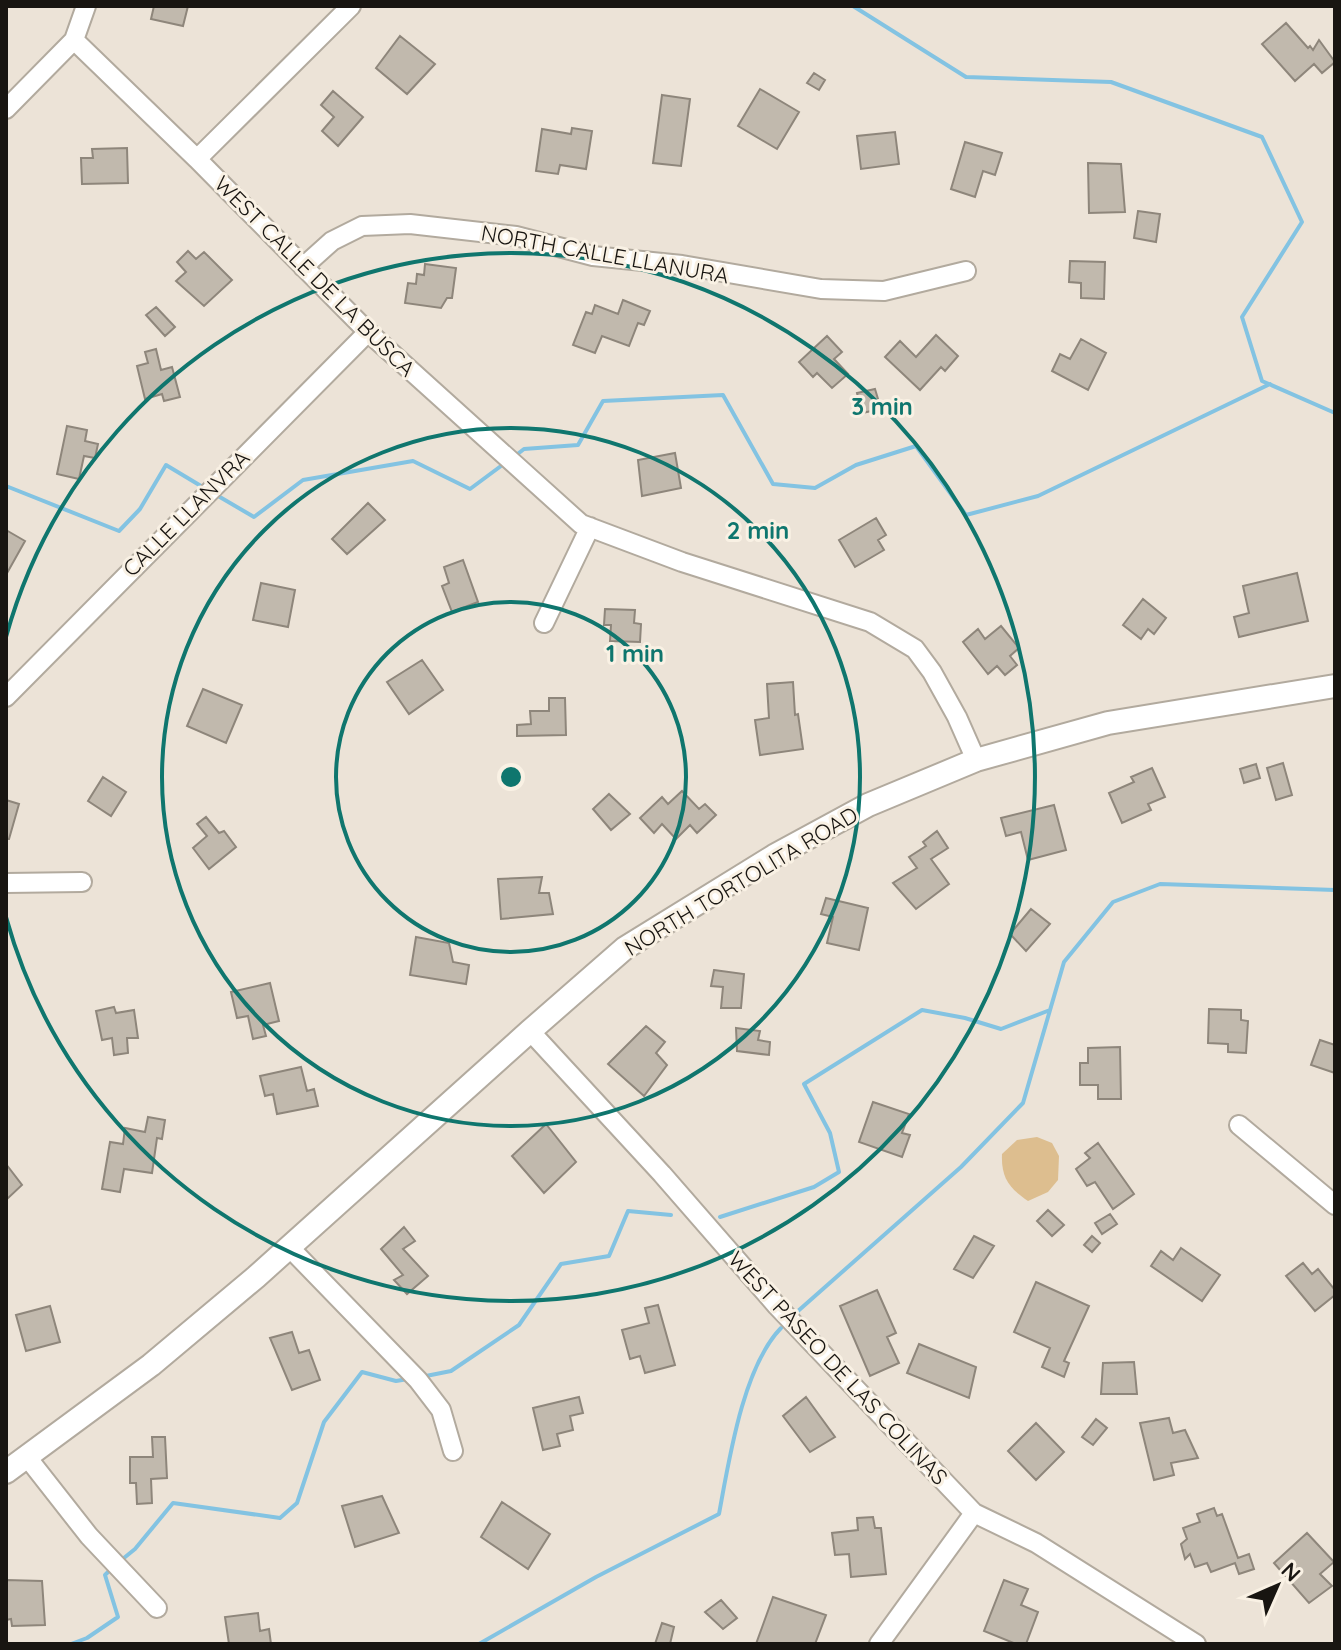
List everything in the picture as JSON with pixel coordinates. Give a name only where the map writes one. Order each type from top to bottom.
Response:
[{"type":"street","points":[[6,109],[74,40],[86,6]]},
{"type":"street","points":[[197,159],[351,6]]},
{"type":"street","name":"WEST CALLE DE LA BUSCA","points":[[74,40],[368,332],[581,524],[682,562],[844,612],[879,627],[915,649],[932,672],[976,760]]},
{"type":"street","name":"NORTH CALLE LLANURA","points":[[303,267],[332,241],[362,226],[410,224],[516,236],[593,256],[682,265],[821,289],[884,291],[966,271]]},
{"type":"street","name":"CALLE LLANVRA","points":[[6,697],[368,332]]},
{"type":"street","points":[[544,623],[590,527]]},
{"type":"street","name":"NORTH TORTOLITA ROAD","points":[[6,1472],[151,1365],[290,1248],[625,948],[774,856],[868,805],[976,760],[1108,723],[1335,686]]},
{"type":"street","points":[[6,883],[82,882]]},
{"type":"street","name":"WEST PASEO DE LAS COLINAS","points":[[530,1031],[662,1174],[777,1306],[974,1513],[1036,1543],[1196,1644]]},
{"type":"street","points":[[1239,1125],[1335,1205]]},
{"type":"street","points":[[290,1248],[418,1380],[441,1410],[453,1451]]},
{"type":"street","points":[[27,1457],[89,1536],[157,1608]]},
{"type":"street","points":[[879,1644],[974,1513]]},
{"type":"shaded area","points":[[1037,1137],[1052,1143],[1059,1156],[1058,1180],[1048,1192],[1028,1201],[1008,1182],[1002,1154],[1017,1140]]},
{"type":"building","points":[[154,6],[188,6],[183,26],[151,19]]},
{"type":"building","points":[[1286,23],[1308,48],[1310,46],[1313,50],[1319,40],[1335,62],[1322,73],[1314,64],[1295,81],[1262,44]]},
{"type":"building","points":[[400,36],[435,64],[407,94],[376,68]]},
{"type":"building","points":[[814,73],[825,80],[819,90],[807,83]]},
{"type":"building","points":[[760,89],[799,112],[777,149],[738,126]]},
{"type":"building","points":[[333,91],[363,117],[338,146],[322,131],[334,117],[321,105]]},
{"type":"building","points":[[662,95],[690,99],[681,166],[653,163]]},
{"type":"building","points":[[572,128],[592,131],[586,169],[560,165],[558,174],[536,171],[542,129],[571,134]]},
{"type":"building","points":[[895,132],[899,164],[861,169],[857,136]]},
{"type":"building","points":[[965,142],[1002,153],[995,175],[983,171],[975,197],[951,189]]},
{"type":"building","points":[[127,148],[128,183],[82,184],[81,158],[93,158],[92,149]]},
{"type":"building","points":[[1088,163],[1121,164],[1125,212],[1089,213]]},
{"type":"building","points":[[1138,211],[1160,214],[1156,242],[1134,238]]},
{"type":"building","points":[[188,251],[196,259],[204,252],[232,280],[204,306],[176,281],[186,272],[177,262]]},
{"type":"building","points":[[1070,261],[1105,262],[1104,299],[1081,298],[1081,283],[1069,282]]},
{"type":"building","points":[[425,264],[456,268],[452,298],[447,298],[441,308],[405,303],[408,283],[416,284],[417,274],[424,275]]},
{"type":"building","points":[[623,300],[650,311],[644,325],[638,323],[629,346],[602,336],[595,353],[573,345],[586,312],[592,314],[595,305],[618,314]]},
{"type":"building","points":[[156,307],[175,327],[165,336],[146,315]]},
{"type":"building","points":[[936,335],[958,356],[945,371],[941,367],[920,390],[885,357],[900,341],[916,357]]},
{"type":"building","points":[[827,336],[842,352],[834,359],[848,374],[832,388],[817,373],[813,377],[799,362]]},
{"type":"building","points":[[1081,339],[1106,353],[1088,390],[1052,371],[1060,354],[1070,359]]},
{"type":"building","points":[[156,349],[161,370],[172,367],[180,397],[164,401],[162,394],[145,399],[137,366],[148,363],[145,352]]},
{"type":"building","points":[[875,389],[881,409],[862,413],[857,393]]},
{"type":"building","points":[[67,426],[87,430],[85,441],[98,444],[95,458],[84,456],[79,479],[57,474]]},
{"type":"building","points":[[675,453],[681,488],[642,496],[638,460]]},
{"type":"building","points":[[368,503],[385,520],[347,554],[332,539]]},
{"type":"building","points":[[876,518],[886,535],[878,540],[884,550],[855,567],[839,540]]},
{"type":"building","points":[[6,530],[25,541],[6,575]]},
{"type":"building","points":[[463,560],[478,602],[452,612],[442,586],[449,583],[444,567]]},
{"type":"building","points":[[1297,573],[1308,621],[1239,637],[1234,617],[1249,613],[1243,586]]},
{"type":"building","points":[[261,583],[295,590],[288,627],[253,620]]},
{"type":"building","points":[[1143,599],[1166,618],[1154,634],[1148,629],[1141,639],[1123,625]]},
{"type":"building","points":[[605,609],[635,610],[634,623],[641,624],[640,642],[610,641],[611,625],[604,625]]},
{"type":"building","points":[[1001,626],[1019,648],[1010,656],[1017,665],[1005,675],[997,666],[988,674],[963,642],[978,629],[985,639]]},
{"type":"building","points":[[422,660],[443,690],[409,714],[387,682]]},
{"type":"building","points":[[793,682],[795,715],[798,714],[803,749],[760,755],[755,720],[769,718],[767,684]]},
{"type":"building","points":[[203,689],[242,705],[226,743],[187,726]]},
{"type":"building","points":[[549,698],[565,698],[566,735],[517,736],[517,725],[531,724],[530,711],[549,711]]},
{"type":"building","points":[[1283,763],[1292,795],[1276,800],[1267,768]]},
{"type":"building","points":[[1256,764],[1260,778],[1244,783],[1240,769]]},
{"type":"building","points":[[1152,768],[1165,797],[1148,804],[1151,810],[1122,823],[1109,793],[1134,782],[1131,777]]},
{"type":"building","points":[[103,777],[126,792],[111,816],[88,801]]},
{"type":"building","points":[[682,791],[699,809],[705,804],[716,815],[697,833],[690,825],[676,839],[662,824],[654,833],[640,818],[662,797],[668,804]]},
{"type":"building","points":[[609,794],[630,814],[611,830],[593,809]]},
{"type":"building","points":[[6,800],[19,804],[9,839],[6,839]]},
{"type":"building","points":[[1054,805],[1066,850],[1028,860],[1021,832],[1006,836],[1001,818]]},
{"type":"building","points":[[206,817],[219,833],[224,831],[236,847],[209,869],[193,848],[207,836],[197,824]]},
{"type":"building","points":[[937,831],[948,848],[931,859],[949,884],[916,909],[893,883],[917,868],[909,857],[926,846],[923,842]]},
{"type":"building","points":[[542,877],[539,893],[549,893],[553,914],[501,919],[498,879]]},
{"type":"building","points":[[826,898],[868,908],[859,950],[827,943],[833,917],[821,914]]},
{"type":"building","points":[[1031,909],[1050,924],[1026,951],[1010,934]]},
{"type":"building","points":[[416,937],[449,943],[453,962],[469,965],[466,984],[410,975]]},
{"type":"building","points":[[714,970],[744,974],[741,1008],[721,1008],[723,987],[711,986]]},
{"type":"building","points":[[270,983],[279,1021],[263,1025],[266,1036],[253,1039],[248,1016],[237,1018],[231,992]]},
{"type":"building","points":[[114,1007],[116,1013],[134,1010],[138,1038],[127,1038],[128,1053],[114,1055],[112,1038],[102,1040],[96,1011]]},
{"type":"building","points":[[1209,1009],[1241,1010],[1241,1020],[1248,1021],[1246,1053],[1228,1052],[1228,1044],[1208,1043]]},
{"type":"building","points":[[646,1026],[665,1042],[656,1053],[667,1065],[644,1096],[608,1064]]},
{"type":"building","points":[[736,1028],[760,1031],[758,1040],[770,1042],[769,1055],[737,1051]]},
{"type":"building","points":[[1320,1040],[1335,1045],[1335,1073],[1311,1065]]},
{"type":"building","points":[[1120,1047],[1121,1099],[1098,1099],[1098,1085],[1080,1085],[1080,1063],[1088,1063],[1088,1048]]},
{"type":"building","points":[[301,1067],[307,1091],[314,1089],[318,1106],[277,1114],[273,1094],[265,1096],[260,1076]]},
{"type":"building","points":[[873,1102],[909,1114],[902,1133],[910,1135],[902,1157],[859,1142]]},
{"type":"building","points":[[148,1117],[165,1120],[162,1139],[157,1138],[152,1173],[124,1169],[120,1192],[102,1189],[110,1142],[123,1144],[125,1128],[145,1132]]},
{"type":"building","points":[[546,1124],[576,1162],[544,1193],[512,1156]]},
{"type":"building","points":[[1098,1143],[1134,1194],[1113,1209],[1095,1182],[1087,1186],[1076,1169],[1090,1158],[1085,1153]]},
{"type":"building","points":[[6,1164],[22,1185],[6,1200]]},
{"type":"building","points":[[1048,1210],[1064,1225],[1052,1236],[1037,1221]]},
{"type":"building","points":[[1110,1214],[1117,1224],[1102,1234],[1095,1223]]},
{"type":"building","points":[[404,1227],[415,1241],[403,1249],[428,1276],[407,1294],[394,1280],[403,1275],[381,1249]]},
{"type":"building","points":[[974,1236],[994,1246],[973,1278],[954,1269]]},
{"type":"building","points":[[1092,1236],[1100,1243],[1092,1252],[1084,1245]]},
{"type":"building","points":[[1181,1248],[1220,1275],[1202,1301],[1151,1266],[1161,1251],[1173,1260]]},
{"type":"building","points":[[1303,1263],[1312,1274],[1318,1269],[1335,1290],[1335,1295],[1315,1311],[1286,1276]]},
{"type":"building","points":[[1036,1282],[1089,1306],[1064,1361],[1069,1363],[1064,1377],[1042,1367],[1050,1348],[1014,1332]]},
{"type":"building","points":[[877,1290],[896,1333],[887,1337],[899,1363],[870,1376],[840,1306]]},
{"type":"building","points":[[658,1305],[675,1365],[645,1373],[640,1356],[630,1359],[622,1330],[649,1323],[645,1308]]},
{"type":"building","points":[[50,1306],[60,1342],[26,1351],[16,1315]]},
{"type":"building","points":[[292,1332],[299,1353],[309,1350],[320,1380],[292,1390],[270,1338]]},
{"type":"building","points":[[919,1344],[976,1367],[969,1398],[907,1373]]},
{"type":"building","points":[[1134,1362],[1137,1394],[1101,1394],[1103,1363]]},
{"type":"building","points":[[579,1397],[583,1413],[570,1416],[573,1430],[557,1434],[560,1446],[543,1450],[533,1408]]},
{"type":"building","points":[[806,1397],[835,1437],[810,1452],[783,1416]]},
{"type":"building","points":[[1169,1418],[1173,1433],[1185,1430],[1198,1458],[1171,1463],[1174,1475],[1154,1480],[1140,1423]]},
{"type":"building","points":[[1096,1419],[1107,1428],[1093,1445],[1082,1437]]},
{"type":"building","points":[[1036,1423],[1064,1452],[1036,1480],[1008,1451]]},
{"type":"building","points":[[152,1437],[165,1437],[167,1478],[151,1479],[152,1503],[137,1504],[136,1483],[130,1483],[130,1457],[153,1457]]},
{"type":"building","points":[[382,1496],[399,1533],[355,1547],[342,1506]]},
{"type":"building","points":[[502,1502],[550,1534],[528,1569],[481,1537]]},
{"type":"building","points":[[1214,1508],[1217,1516],[1222,1514],[1238,1558],[1249,1554],[1254,1569],[1239,1574],[1235,1563],[1211,1572],[1207,1563],[1195,1567],[1190,1554],[1185,1559],[1181,1544],[1187,1539],[1183,1528],[1200,1522],[1197,1514]]},
{"type":"building","points":[[873,1517],[875,1528],[881,1528],[886,1574],[851,1577],[849,1554],[835,1555],[832,1533],[858,1530],[857,1518]]},
{"type":"building","points":[[1307,1533],[1334,1562],[1320,1574],[1332,1586],[1309,1603],[1274,1563]]},
{"type":"building","points":[[6,1580],[42,1581],[45,1625],[12,1626],[11,1619],[6,1620]]},
{"type":"building","points":[[1004,1580],[1028,1589],[1021,1605],[1038,1612],[1026,1644],[1016,1644],[984,1631]]},
{"type":"building","points":[[773,1597],[826,1615],[815,1644],[756,1644]]},
{"type":"building","points":[[721,1600],[737,1618],[723,1629],[705,1612]]},
{"type":"building","points":[[258,1613],[260,1631],[269,1629],[271,1644],[229,1644],[225,1617]]},
{"type":"building","points":[[662,1623],[674,1627],[670,1644],[655,1644]]},
{"type":"waterway","points":[[853,6],[966,77],[1111,82],[1262,137],[1302,222],[1242,317],[1262,381],[1335,413]]},
{"type":"waterway","points":[[515,456],[524,449],[578,445],[603,401],[723,395],[773,484],[815,488],[856,465],[916,446],[966,515],[1038,496],[1270,384]]},
{"type":"waterway","points":[[213,493],[254,517],[303,480],[413,461],[470,489],[505,463]]},
{"type":"waterway","points":[[6,486],[119,531],[140,509],[166,465],[206,489]]},
{"type":"waterway","points":[[798,1311],[961,1167],[1023,1103],[1064,962],[1113,902],[1160,884],[1335,890]]},
{"type":"waterway","points":[[720,1217],[814,1187],[839,1172],[830,1133],[804,1084],[922,1010],[1001,1029],[1050,1010]]},
{"type":"waterway","points":[[421,1377],[451,1371],[519,1325],[561,1264],[609,1256],[628,1211],[671,1215]]},
{"type":"waterway","points":[[479,1644],[596,1577],[719,1514],[747,1390],[768,1345],[781,1328]]},
{"type":"waterway","points":[[119,1562],[135,1549],[173,1503],[280,1518],[297,1503],[324,1422],[362,1372],[396,1381],[408,1379]]},
{"type":"waterway","points":[[71,1644],[87,1638],[118,1617],[105,1575],[112,1568]]}]
